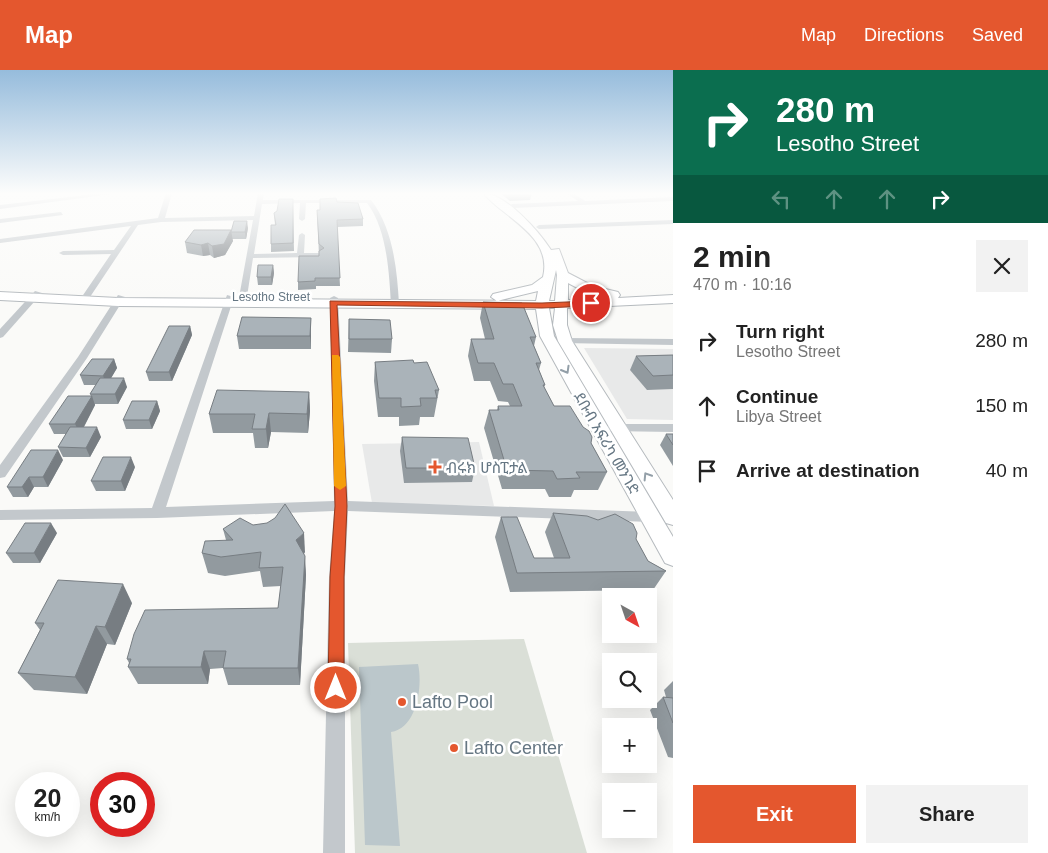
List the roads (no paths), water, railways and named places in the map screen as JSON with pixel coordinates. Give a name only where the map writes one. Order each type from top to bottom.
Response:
[{"type":"main road","points":[[532,230],[539,238],[548,256],[550,269],[543,301]]},
{"type":"main road","points":[[540,230],[558,256],[563,275],[565,327]]},
{"type":"main road","points":[[563,275],[613,299]]},
{"type":"main road","points":[[494,297],[536,288],[547,280]]},
{"type":"main road","name":"Lesotho Street","points":[[0,290],[35,296]]},
{"type":"main road","points":[[481,304],[565,327],[613,299],[673,292]]},
{"type":"main road","name":"Lesotho Street","points":[[0,296],[120,300],[333,300],[481,304],[543,301]]},
{"type":"main road","name":"Lesotho Street","points":[[395,301],[494,297],[543,301]]},
{"type":"main road","points":[[543,301],[564,299],[673,299]]},
{"type":"main road","points":[[543,301],[565,327]]},
{"type":"main road","name":"ደቡብ አፍሪካ መንገድ","points":[[673,517],[617,428],[565,327],[547,336],[673,557]]},
{"type":"street","points":[[0,241],[87,230]]},
{"type":"street","points":[[85,299],[132,230]]},
{"type":"street","points":[[157,513],[236,300],[251,256],[254,230]]},
{"type":"street","points":[[383,230],[395,301]]},
{"type":"street","points":[[300,255],[302,235]]},
{"type":"street","points":[[63,253],[117,252]]},
{"type":"street","points":[[251,256],[318,255]]},
{"type":"street","points":[[0,335],[35,296]]},
{"type":"street","points":[[0,474],[82,358],[120,300]]},
{"type":"street","points":[[333,300],[341,506],[337,577],[334,853]]},
{"type":"street","points":[[565,327],[673,342]]},
{"type":"street","points":[[599,427],[673,428]]},
{"type":"street","points":[[0,515],[157,513],[341,506],[650,517]]},
{"type":"place","name":"ብሩክ ሆስፒታል","points":[[435,467]]},
{"type":"place","name":"Lafto Pool","points":[[402,702]]},
{"type":"place","name":"Lafto Center","points":[[454,748]]}]
